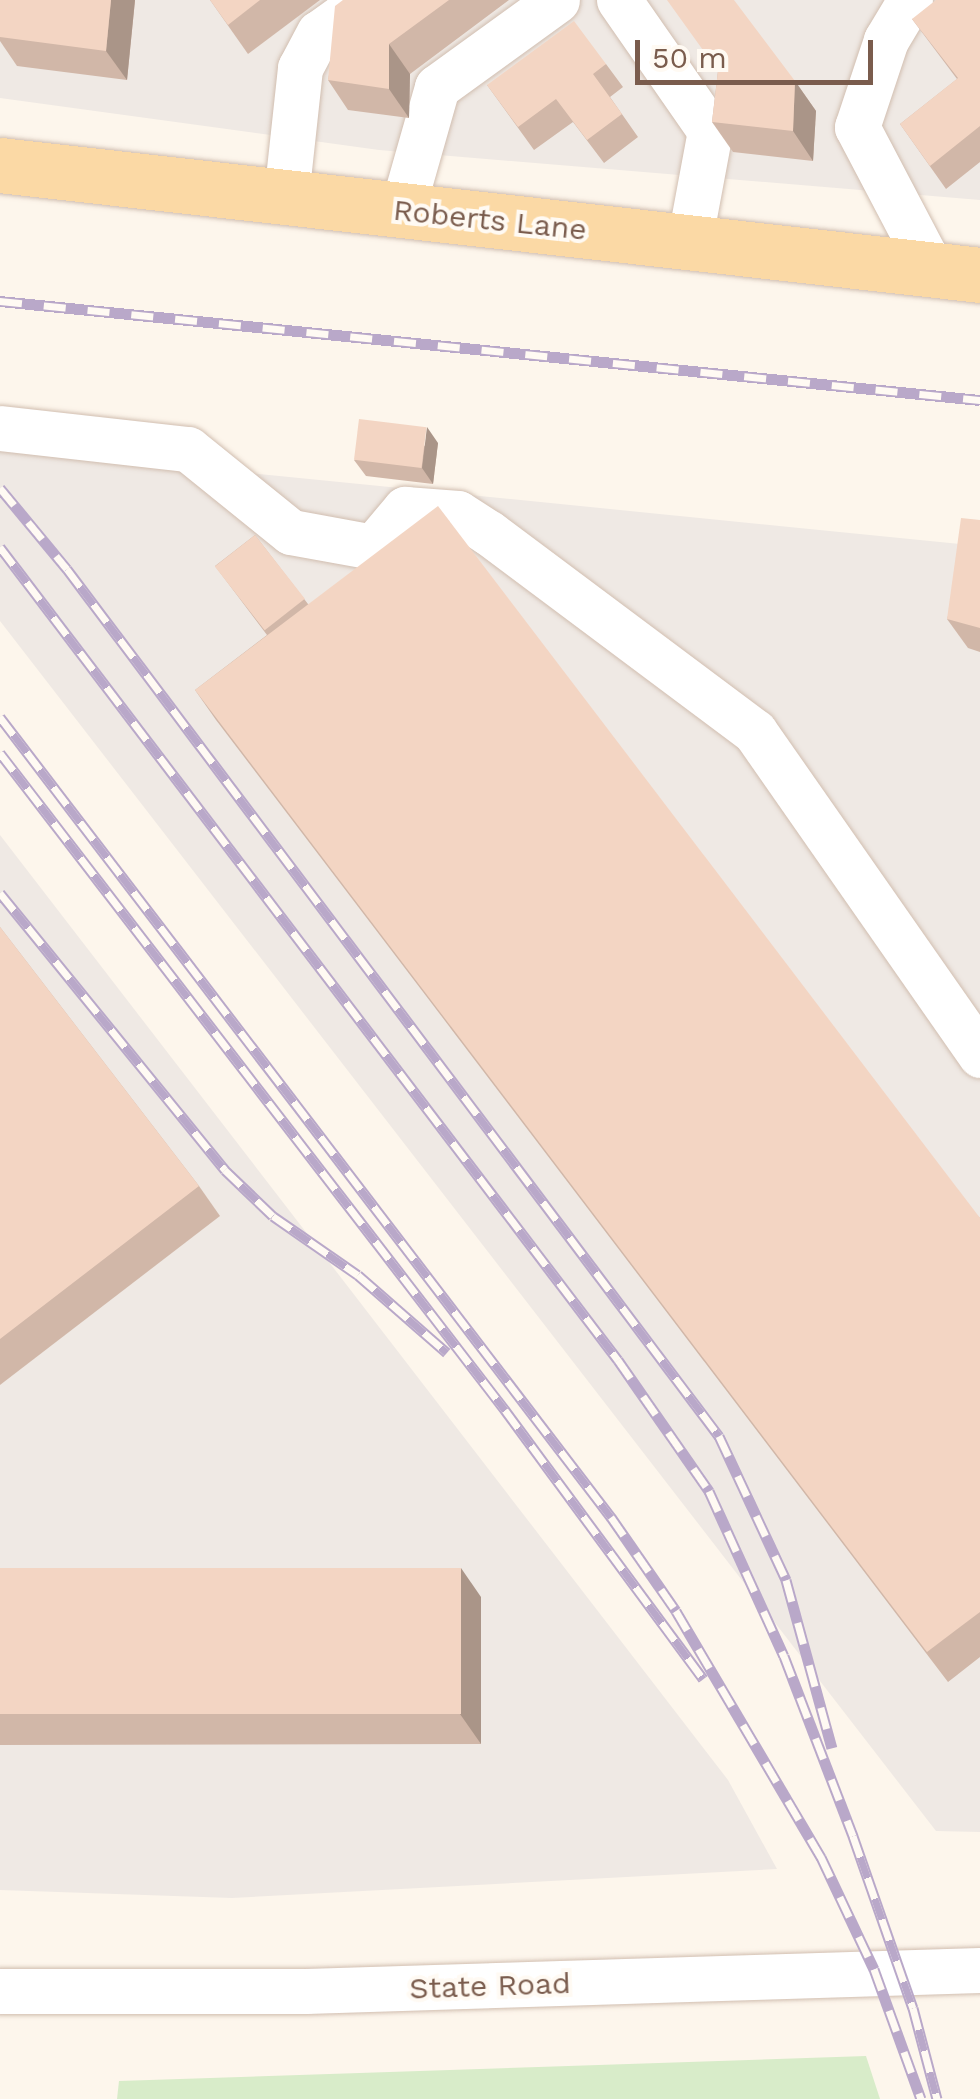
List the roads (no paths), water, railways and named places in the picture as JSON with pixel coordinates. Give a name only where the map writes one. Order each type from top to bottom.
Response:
[{"type":"main road","name":"Roberts Lane","points":[[0,165],[956,273]]},
{"type":"street","points":[[286,197],[300,68],[320,33],[365,0]]},
{"type":"street","points":[[402,210],[437,86],[557,0]]},
{"type":"street","points":[[619,0],[710,131],[689,242]]},
{"type":"street","points":[[910,0],[886,40],[856,127],[956,273]]},
{"type":"street","points":[[0,428],[188,449],[292,532],[373,547],[405,509],[458,513],[754,732],[980,1054]]},
{"type":"street","name":"State Road","points":[[0,1992],[306,1991],[980,1970]]},
{"type":"railway","points":[[0,301],[980,400]]},
{"type":"railway","points":[[0,488],[67,569],[719,1436],[786,1580],[832,1748]]},
{"type":"railway","points":[[0,547],[618,1360],[709,1491],[784,1656],[853,1836],[913,2008],[937,2099]]},
{"type":"railway","points":[[0,717],[611,1517],[676,1611],[821,1857],[874,1969],[921,2099]]},
{"type":"railway","points":[[0,753],[505,1410],[703,1679]]},
{"type":"railway","points":[[0,893],[225,1170],[273,1216],[358,1275],[447,1353]]}]
